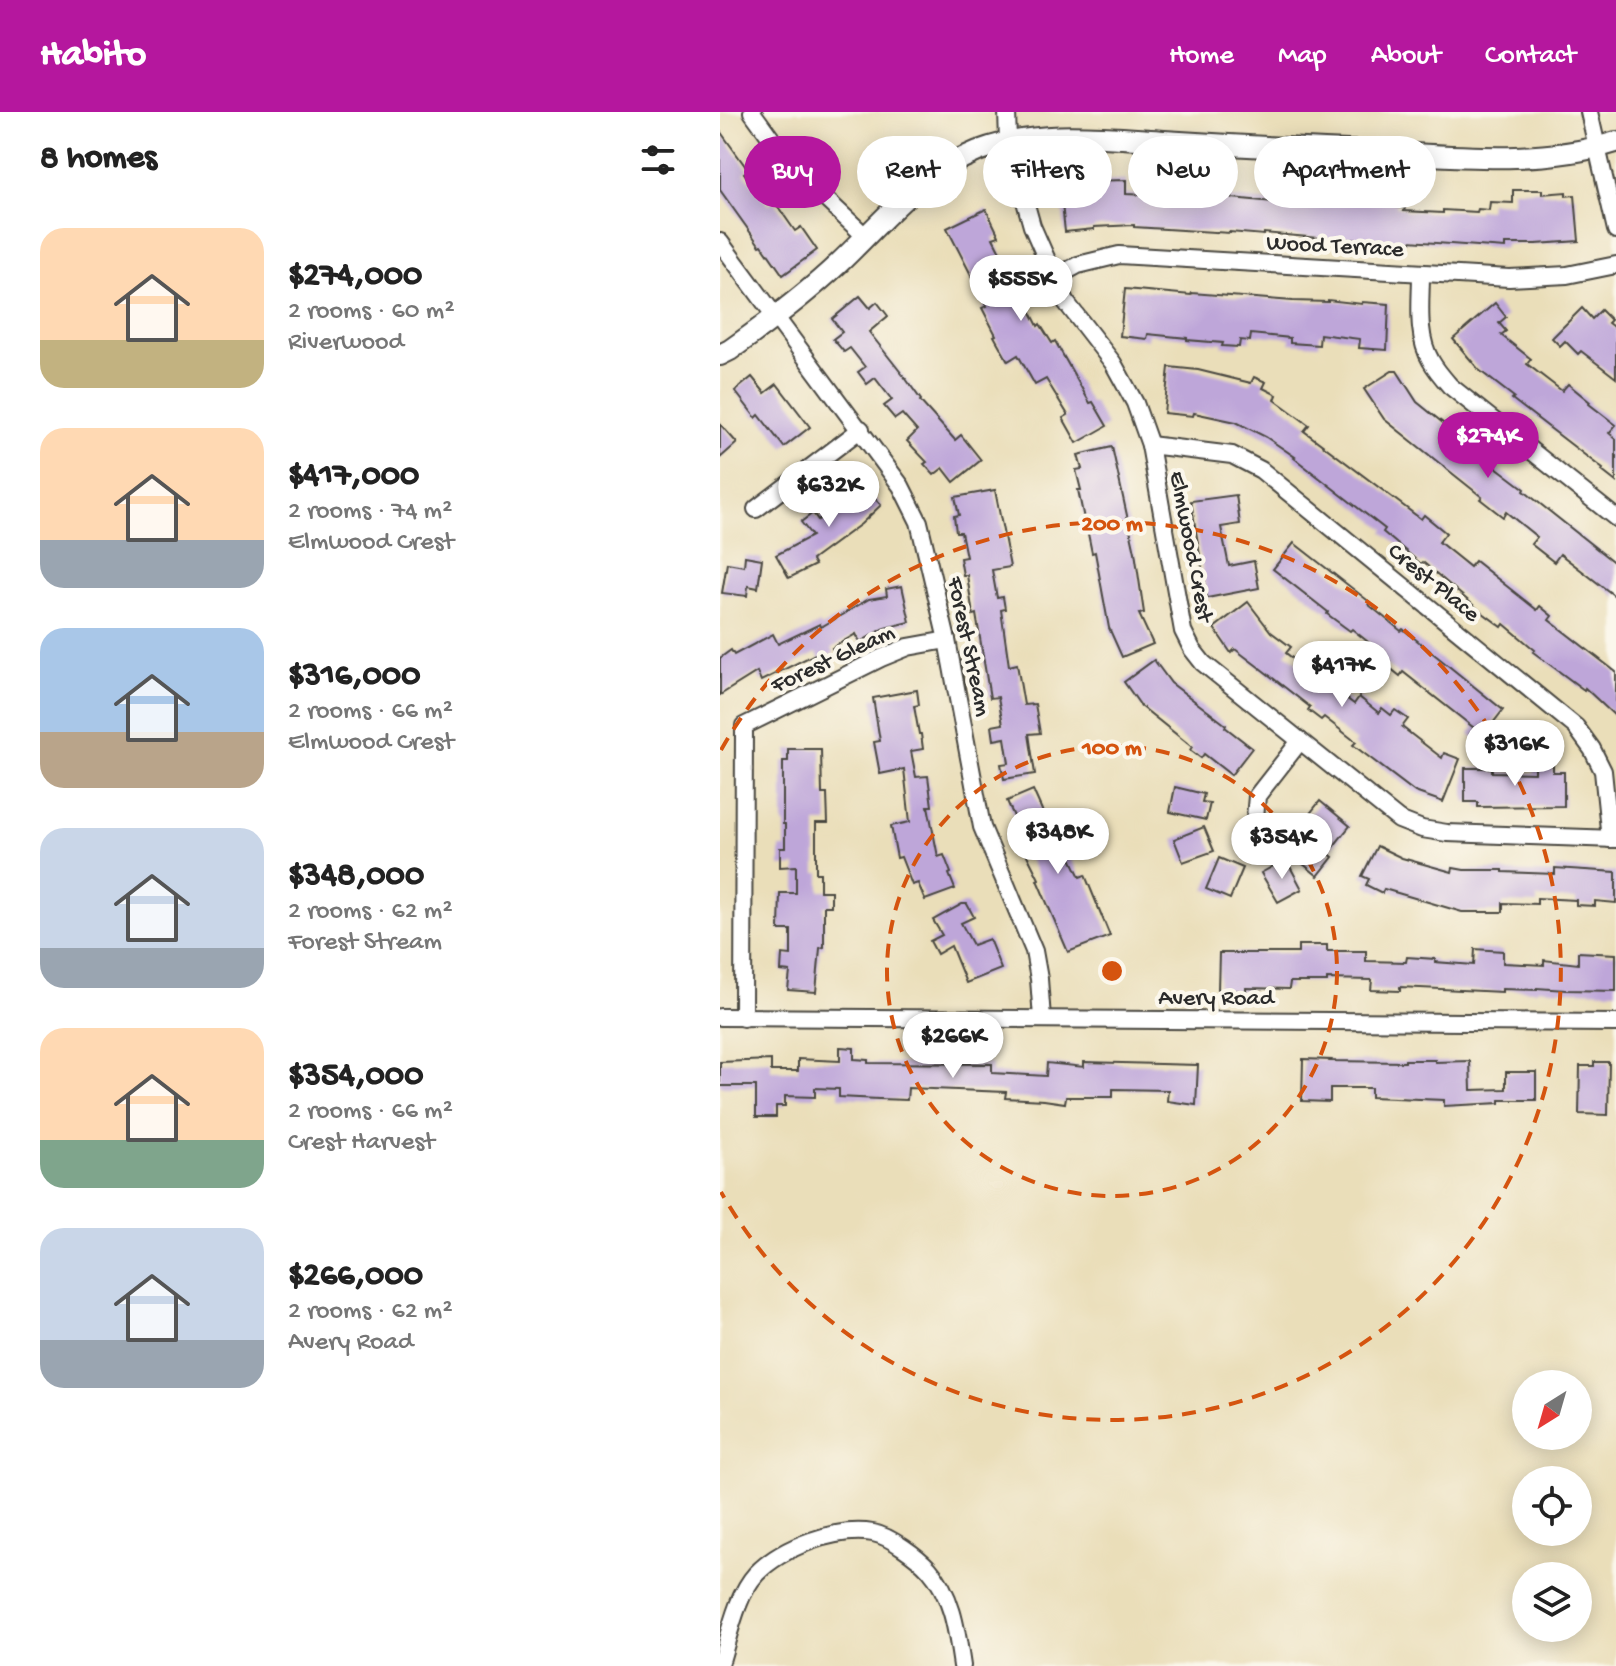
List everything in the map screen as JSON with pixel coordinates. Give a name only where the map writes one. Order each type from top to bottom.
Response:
[{"type":"street","points":[[752,112],[801,176],[865,236]]},
{"type":"street","name":"Elmwood Crest","points":[[1007,112],[1008,136]]},
{"type":"street","points":[[1589,112],[1606,145],[1616,230]]},
{"type":"street","points":[[1112,138],[1512,157],[1554,155],[1606,145]]},
{"type":"street","points":[[720,355],[803,296],[904,197],[939,171],[983,151]]},
{"type":"street","name":"Elmwood Crest","points":[[1027,208],[1065,301],[1113,363],[1135,403],[1150,445],[1183,631],[1203,663],[1399,820],[1422,829],[1447,833],[1613,839]]},
{"type":"street","name":"Forest Stream","points":[[720,242],[861,429],[901,486],[919,522],[947,640],[982,827],[1034,951],[1042,1018]]},
{"type":"street","name":"Wood Terrace","points":[[1054,278],[1078,265],[1119,255],[1509,278],[1567,275],[1616,265]]},
{"type":"street","points":[[1421,274],[1421,331],[1429,358],[1439,373],[1450,386],[1616,518]]},
{"type":"street","points":[[756,509],[861,429]]},
{"type":"street","name":"Crest Place","points":[[1150,445],[1232,455],[1261,470],[1576,727],[1603,771],[1613,839]]},
{"type":"street","name":"Forest Gleam","points":[[743,1018],[744,726],[881,658],[908,647],[947,640]]},
{"type":"street","points":[[1255,818],[1257,796],[1300,741]]},
{"type":"street","name":"Avery Road","points":[[720,1017],[1616,1023]]},
{"type":"street","points":[[720,1664],[732,1620],[754,1576],[797,1546],[823,1536],[873,1533],[889,1539],[930,1569],[954,1618],[962,1666]]},
{"type":"building","points":[[720,131],[744,164],[744,208],[779,208],[795,231],[801,227],[817,250],[783,275],[720,190]]},
{"type":"building","points":[[1112,180],[1126,180],[1128,208],[1238,208],[1238,199],[1254,200],[1254,208],[1405,208],[1404,211],[1477,212],[1478,209],[1489,210],[1490,202],[1513,203],[1513,190],[1542,190],[1542,194],[1566,192],[1566,196],[1575,195],[1579,241],[1505,244],[1505,248],[1134,225],[1065,232],[1062,208],[1112,208]]},
{"type":"building","points":[[986,209],[999,236],[993,238],[1038,326],[1040,324],[1052,343],[1055,341],[1090,403],[1093,402],[1107,426],[1077,443],[1063,418],[1068,415],[1046,379],[1035,385],[1018,355],[1008,361],[982,308],[987,306],[947,228]]},
{"type":"building","points":[[1125,289],[1293,301],[1389,304],[1387,350],[1359,348],[1360,339],[1320,334],[1319,345],[1290,343],[1290,338],[1251,334],[1250,341],[1240,340],[1239,347],[1148,334],[1147,339],[1120,336]]},
{"type":"building","points":[[860,296],[870,308],[877,302],[888,316],[869,332],[920,401],[955,440],[961,435],[981,460],[954,482],[943,468],[934,475],[924,464],[927,462],[907,441],[917,431],[902,414],[895,419],[884,406],[892,400],[875,378],[867,384],[858,372],[865,367],[850,348],[844,352],[833,339],[842,332],[832,319]]},
{"type":"building","points":[[1495,303],[1506,317],[1499,323],[1506,331],[1501,335],[1531,359],[1527,364],[1562,391],[1568,384],[1616,425],[1609,433],[1616,439],[1616,482],[1512,399],[1514,397],[1479,370],[1453,339]]},
{"type":"building","points":[[1582,308],[1592,319],[1601,310],[1611,320],[1608,323],[1616,329],[1616,378],[1581,351],[1578,354],[1565,341],[1560,346],[1552,338]]},
{"type":"building","points":[[1169,367],[1198,370],[1251,383],[1254,377],[1266,382],[1263,388],[1277,395],[1275,400],[1309,425],[1304,431],[1421,519],[1424,515],[1446,533],[1439,542],[1470,567],[1475,561],[1537,610],[1540,606],[1552,616],[1549,620],[1616,672],[1616,717],[1585,688],[1533,652],[1535,650],[1504,624],[1502,627],[1479,610],[1383,532],[1385,529],[1266,437],[1236,422],[1194,413],[1193,416],[1164,413]]},
{"type":"building","points":[[1397,371],[1417,402],[1463,442],[1616,564],[1616,597],[1560,554],[1554,562],[1531,544],[1537,537],[1506,512],[1503,517],[1384,419],[1364,389]]},
{"type":"building","points":[[752,377],[765,393],[777,384],[810,427],[784,447],[735,391]]},
{"type":"building","points":[[720,424],[737,443],[720,458]]},
{"type":"building","points":[[1112,447],[1135,552],[1144,613],[1139,614],[1153,644],[1122,657],[1109,628],[1076,470],[1082,469],[1078,455]]},
{"type":"building","points":[[844,485],[853,495],[863,486],[881,505],[812,560],[815,565],[789,578],[776,555],[812,536],[801,522],[813,513],[818,520],[838,504],[831,497]]},
{"type":"building","points":[[995,490],[1010,567],[992,570],[997,598],[1003,597],[1005,609],[1001,610],[1009,666],[1017,664],[1024,705],[1035,704],[1040,733],[1029,734],[1035,774],[1004,779],[1001,764],[1009,763],[1005,738],[994,740],[992,726],[1003,724],[998,697],[990,698],[976,614],[973,615],[967,575],[963,575],[960,558],[966,557],[961,532],[956,532],[954,516],[959,515],[955,497]]},
{"type":"building","points":[[1236,495],[1240,524],[1221,527],[1229,566],[1254,561],[1259,588],[1207,598],[1191,501]]},
{"type":"building","points":[[1294,543],[1503,710],[1479,741],[1470,734],[1474,728],[1403,672],[1400,676],[1379,659],[1383,654],[1327,614],[1273,569]]},
{"type":"building","points":[[745,556],[762,559],[758,588],[748,586],[747,596],[722,593],[727,563],[744,566]]},
{"type":"building","points":[[902,586],[910,622],[885,628],[860,642],[856,634],[832,648],[834,653],[820,660],[817,653],[761,681],[757,672],[720,695],[720,658],[731,650],[734,655],[773,634],[778,644],[820,624],[821,627],[869,599],[887,596],[886,589]]},
{"type":"building","points":[[1248,602],[1271,632],[1291,647],[1286,653],[1345,700],[1354,704],[1359,697],[1379,713],[1382,708],[1391,715],[1395,710],[1408,719],[1402,727],[1442,758],[1444,753],[1460,759],[1443,802],[1415,792],[1353,745],[1356,742],[1324,717],[1321,720],[1308,710],[1310,707],[1235,649],[1231,653],[1214,628]]},
{"type":"building","points":[[1154,660],[1171,683],[1252,748],[1231,775],[1204,754],[1201,758],[1190,750],[1192,747],[1141,706],[1124,682]]},
{"type":"building","points":[[917,690],[919,705],[914,706],[923,749],[911,751],[916,777],[928,776],[932,806],[928,806],[938,857],[944,855],[955,889],[925,900],[918,883],[912,885],[901,857],[897,858],[891,826],[910,822],[904,769],[880,774],[874,742],[880,741],[873,698]]},
{"type":"building","points":[[788,749],[821,749],[822,794],[827,794],[828,823],[816,823],[816,873],[820,873],[820,891],[831,891],[831,906],[824,906],[824,947],[820,948],[816,992],[788,990],[790,972],[781,971],[782,954],[791,955],[791,930],[779,930],[780,893],[796,893],[796,866],[780,867],[780,848],[785,848],[783,761],[788,761]]},
{"type":"building","points":[[1535,765],[1553,765],[1553,772],[1564,772],[1564,806],[1478,807],[1478,802],[1465,802],[1465,768],[1535,773]]},
{"type":"building","points":[[1175,787],[1204,794],[1202,802],[1210,803],[1206,820],[1170,812]]},
{"type":"building","points":[[1033,790],[1049,826],[1054,823],[1080,877],[1085,875],[1110,936],[1068,952],[1020,841],[1024,839],[1007,801]]},
{"type":"building","points":[[1320,801],[1350,826],[1328,853],[1333,857],[1318,876],[1291,854],[1313,827],[1304,821]]},
{"type":"building","points":[[1204,827],[1214,851],[1183,862],[1174,839]]},
{"type":"building","points":[[1377,846],[1402,858],[1452,872],[1453,868],[1555,874],[1555,868],[1616,872],[1616,903],[1595,901],[1595,906],[1576,905],[1576,900],[1537,898],[1537,904],[1503,903],[1503,912],[1462,912],[1384,889],[1382,893],[1366,885],[1369,879],[1362,876]]},
{"type":"building","points":[[1219,858],[1243,868],[1230,899],[1206,889]]},
{"type":"building","points":[[1286,859],[1302,889],[1278,902],[1261,873]]},
{"type":"building","points":[[967,904],[974,917],[961,923],[973,945],[989,939],[1001,969],[966,983],[951,946],[937,954],[930,941],[942,935],[933,920]]},
{"type":"building","points":[[1298,945],[1327,945],[1327,951],[1366,951],[1366,961],[1406,962],[1407,957],[1474,965],[1475,949],[1503,951],[1503,963],[1544,965],[1544,960],[1578,964],[1578,952],[1616,954],[1616,991],[1537,988],[1502,989],[1502,992],[1400,987],[1400,991],[1371,990],[1372,980],[1327,979],[1327,982],[1290,982],[1289,989],[1218,990],[1219,953],[1298,953]]},
{"type":"building","points":[[840,1047],[854,1048],[854,1059],[868,1060],[868,1063],[992,1064],[992,1073],[1046,1076],[1047,1063],[1084,1067],[1084,1062],[1198,1065],[1196,1105],[1167,1101],[1168,1090],[1113,1089],[1113,1097],[1066,1097],[1065,1103],[1005,1098],[1006,1092],[908,1088],[907,1100],[839,1097],[839,1089],[815,1088],[815,1097],[785,1096],[785,1106],[776,1106],[776,1117],[756,1117],[756,1086],[720,1086],[720,1062],[771,1060],[771,1071],[798,1071],[798,1059],[840,1061]]},
{"type":"building","points":[[1303,1059],[1470,1061],[1471,1090],[1506,1089],[1506,1072],[1536,1072],[1536,1100],[1444,1106],[1444,1100],[1371,1097],[1371,1088],[1330,1088],[1330,1102],[1302,1101]]},
{"type":"building","points":[[1594,1062],[1609,1062],[1608,1115],[1579,1114],[1580,1066],[1594,1066]]}]
